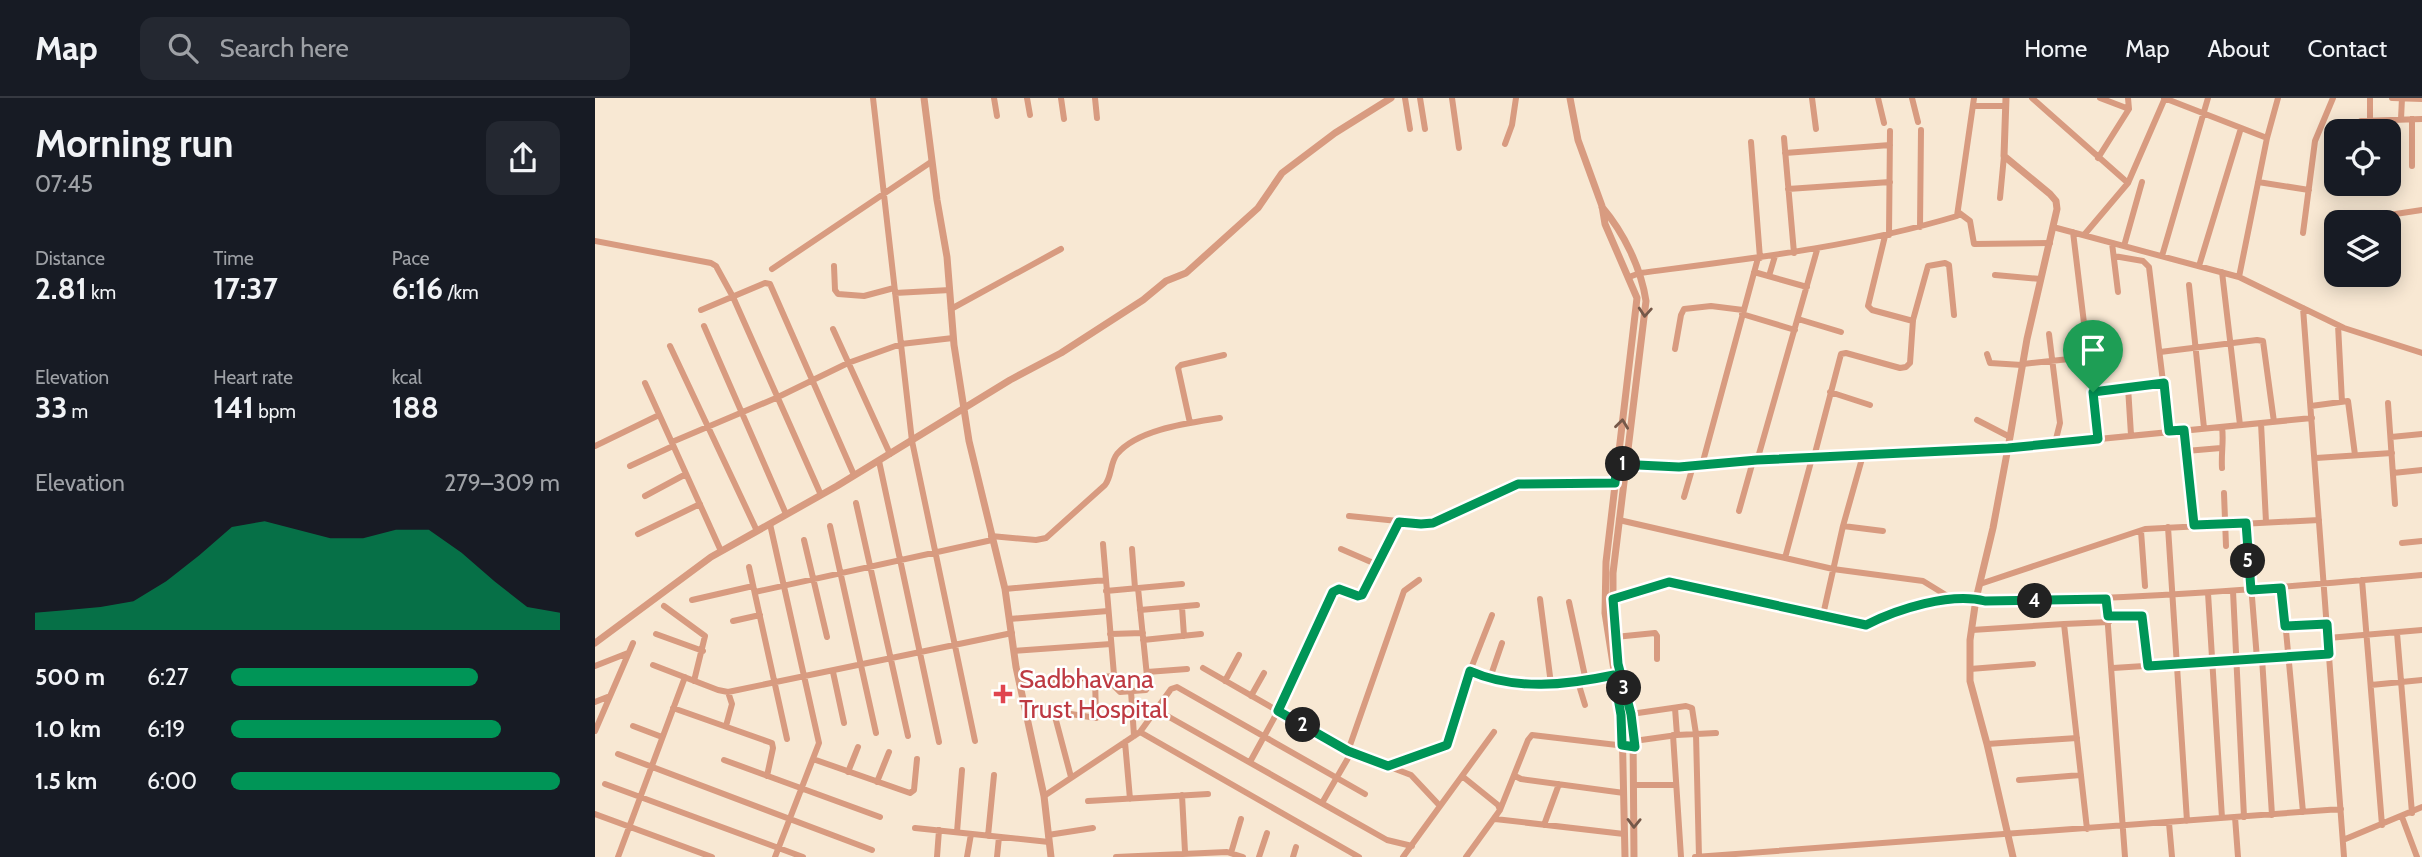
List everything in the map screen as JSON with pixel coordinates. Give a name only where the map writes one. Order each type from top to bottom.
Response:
[{"type":"street","points":[[873,98],[912,441],[975,741]]},
{"type":"street","points":[[924,98],[931,162],[947,257],[953,338],[964,409],[1005,589],[1019,682],[1044,796],[1051,857]]},
{"type":"street","points":[[994,98],[997,116]]},
{"type":"street","points":[[1027,98],[1030,115]]},
{"type":"street","points":[[1061,98],[1064,119]]},
{"type":"street","points":[[1095,98],[1097,118]]},
{"type":"street","points":[[595,643],[721,551],[879,461],[1010,380],[1061,353],[1166,281],[1186,273],[1258,208],[1282,173],[1335,133],[1391,98]]},
{"type":"street","points":[[1405,98],[1410,129]]},
{"type":"street","points":[[1420,98],[1425,129]]},
{"type":"street","points":[[1453,98],[1459,148]]},
{"type":"street","points":[[1505,144],[1512,125],[1516,98]]},
{"type":"street","points":[[1570,98],[1578,140],[1602,206],[1605,224],[1637,298],[1605,567],[1621,715],[1625,857]]},
{"type":"street","points":[[1812,98],[1817,129]]},
{"type":"street","points":[[1878,98],[1884,123]]},
{"type":"street","points":[[1912,98],[1919,126],[1920,227]]},
{"type":"street","points":[[2032,98],[2128,183]]},
{"type":"street","points":[[2100,98],[2129,109]]},
{"type":"street","points":[[2098,158],[2129,109],[2127,98]]},
{"type":"street","points":[[2162,256],[2208,98]]},
{"type":"street","points":[[2239,277],[2267,138],[2278,98]]},
{"type":"street","points":[[2303,233],[2315,141],[2333,98]]},
{"type":"street","points":[[2370,98],[2371,119]]},
{"type":"street","points":[[2392,98],[2422,99]]},
{"type":"street","points":[[2084,235],[2128,183],[2168,99],[2267,138]]},
{"type":"street","points":[[2402,99],[2401,119],[2422,119]]},
{"type":"street","points":[[1629,276],[1817,250],[1958,216],[1974,102],[2006,102],[2000,198]]},
{"type":"street","points":[[2412,119],[2412,166]]},
{"type":"street","points":[[2199,266],[2241,128]]},
{"type":"street","points":[[1890,131],[1887,235],[1868,306],[1873,310],[1913,321]]},
{"type":"street","points":[[1784,138],[1794,253]]},
{"type":"street","points":[[2412,138],[2422,139]]},
{"type":"street","points":[[1702,465],[1759,258],[1751,142]]},
{"type":"street","points":[[1785,153],[1890,145]]},
{"type":"street","points":[[2412,155],[2422,156]]},
{"type":"street","points":[[2004,156],[2056,201],[2057,209],[2022,364],[1972,630],[1970,681],[2013,857]]},
{"type":"street","points":[[772,269],[931,162]]},
{"type":"street","points":[[1788,189],[1889,182]]},
{"type":"street","points":[[2124,246],[2142,182]]},
{"type":"street","points":[[2258,182],[2309,190]]},
{"type":"street","points":[[1602,206],[1615,223],[1640,273],[1646,311],[1609,599],[1615,637],[1616,671],[1631,714],[1634,744],[1635,857]]},
{"type":"street","points":[[2401,213],[2422,210]]},
{"type":"street","points":[[1958,212],[1970,221],[1974,244],[2050,243]]},
{"type":"street","points":[[2053,227],[2239,277],[2338,325],[2422,353]]},
{"type":"street","points":[[2073,232],[2098,439]]},
{"type":"street","points":[[595,241],[713,264],[733,297],[821,495]]},
{"type":"street","points":[[2112,243],[2118,292]]},
{"type":"street","points":[[951,309],[1061,249]]},
{"type":"street","points":[[1739,511],[1817,250]]},
{"type":"street","points":[[1769,276],[1775,256]]},
{"type":"street","points":[[2114,256],[2147,263],[2169,431]]},
{"type":"street","points":[[1785,558],[1839,356],[1843,353],[1900,368],[1908,366],[1913,321],[1927,267],[1945,263],[1949,266],[1954,315]]},
{"type":"street","points":[[835,266],[835,290],[838,294],[863,296],[895,291],[950,290]]},
{"type":"street","points":[[1754,272],[1807,287]]},
{"type":"street","points":[[2221,272],[2240,425]]},
{"type":"street","points":[[1994,275],[2041,279]]},
{"type":"street","points":[[701,310],[765,283],[770,284],[854,475]]},
{"type":"street","points":[[2189,285],[2204,428]]},
{"type":"street","points":[[1675,349],[1684,309],[1711,306],[1742,312],[1794,330]]},
{"type":"street","points":[[2303,308],[2344,857]]},
{"type":"street","points":[[1798,319],[1841,332]]},
{"type":"street","points":[[2338,325],[2342,402]]},
{"type":"street","points":[[704,326],[786,514]]},
{"type":"street","points":[[833,329],[890,454]]},
{"type":"street","points":[[2049,334],[2060,423],[2055,443]]},
{"type":"street","points":[[630,466],[848,363],[901,344],[953,338]]},
{"type":"street","points":[[2160,352],[2257,340],[2265,344],[2274,422]]},
{"type":"street","points":[[670,346],[757,531]]},
{"type":"street","points":[[1987,354],[1990,363],[2022,364],[2088,357]]},
{"type":"street","points":[[1190,423],[1178,368],[1224,355]]},
{"type":"street","points":[[645,383],[721,551]]},
{"type":"street","points":[[2093,392],[2164,383]]},
{"type":"street","points":[[2128,387],[2131,435]]},
{"type":"street","points":[[1830,392],[1870,405]]},
{"type":"street","points":[[2311,406],[2348,401],[2355,455]]},
{"type":"street","points":[[2388,403],[2395,503]]},
{"type":"street","points":[[595,446],[660,415]]},
{"type":"street","points":[[692,600],[784,586],[992,538],[1036,540],[1050,535],[1105,485],[1115,456],[1130,442],[1190,423],[1220,418]]},
{"type":"street","points":[[1617,464],[1693,466],[2008,448],[2312,418]]},
{"type":"street","points":[[1977,420],[2010,437]]},
{"type":"street","points":[[2260,423],[2266,522]]},
{"type":"street","points":[[2222,426],[2222,468]]},
{"type":"street","points":[[2184,430],[2194,525]]},
{"type":"street","points":[[2391,437],[2422,434]]},
{"type":"street","points":[[2186,451],[2221,448]]},
{"type":"street","points":[[2316,458],[2392,453]]},
{"type":"street","points":[[1823,615],[1843,526],[1863,455]]},
{"type":"street","points":[[879,461],[939,742]]},
{"type":"street","points":[[1684,498],[1693,466]]},
{"type":"street","points":[[2393,473],[2422,470]]},
{"type":"street","points":[[645,496],[686,474]]},
{"type":"street","points":[[1349,516],[1433,523],[1518,484],[1615,483]]},
{"type":"street","points":[[2224,493],[2226,547]]},
{"type":"street","points":[[856,503],[908,736]]},
{"type":"street","points":[[638,534],[700,504]]},
{"type":"street","points":[[1619,520],[1833,569],[1923,581],[1954,600]]},
{"type":"street","points":[[1980,584],[2141,530],[2319,520]]},
{"type":"street","points":[[1250,762],[1278,711],[1333,592],[1339,589],[1362,595],[1399,522]]},
{"type":"street","points":[[2246,523],[2260,659],[2271,815]]},
{"type":"street","points":[[770,524],[818,738],[813,759],[775,857]]},
{"type":"street","points":[[830,526],[876,733]]},
{"type":"street","points":[[1843,526],[1883,531]]},
{"type":"street","points":[[2168,527],[2187,821]]},
{"type":"street","points":[[2141,530],[2145,586]]},
{"type":"street","points":[[804,540],[827,637]]},
{"type":"street","points":[[2402,543],[2422,541]]},
{"type":"street","points":[[1103,544],[1114,676],[1116,690],[1121,692],[1147,688],[1132,549]]},
{"type":"street","points":[[1341,549],[1378,565]]},
{"type":"street","points":[[749,567],[786,739]]},
{"type":"street","points":[[1609,599],[1669,582],[1866,625],[1886,615],[1925,603],[1976,598],[1985,601],[2106,599],[2281,588],[2422,575]]},
{"type":"street","points":[[1005,589],[1106,580]]},
{"type":"street","points":[[1322,803],[1350,752],[1404,591],[1419,580]]},
{"type":"street","points":[[2362,580],[2382,825]]},
{"type":"street","points":[[1107,591],[1182,584]]},
{"type":"street","points":[[2281,588],[2303,812]]},
{"type":"street","points":[[2233,591],[2244,817]]},
{"type":"street","points":[[2208,593],[2222,818]]},
{"type":"street","points":[[1540,599],[1551,684]]},
{"type":"street","points":[[2106,599],[2125,857]]},
{"type":"street","points":[[1569,602],[1584,705]]},
{"type":"street","points":[[664,606],[704,634],[706,639],[694,681]]},
{"type":"street","points":[[1140,610],[1197,606]]},
{"type":"street","points":[[1182,607],[1184,636]]},
{"type":"street","points":[[1010,619],[1108,611]]},
{"type":"street","points":[[733,621],[759,615]]},
{"type":"street","points":[[1388,766],[1447,745],[1470,671],[1492,615]]},
{"type":"street","points":[[1972,630],[2142,616],[2148,666]]},
{"type":"street","points":[[2064,624],[2087,829]]},
{"type":"street","points":[[2285,626],[2327,624]]},
{"type":"street","points":[[2328,638],[2422,630]]},
{"type":"street","points":[[1615,637],[1655,632],[1657,659]]},
{"type":"street","points":[[2397,633],[2412,813]]},
{"type":"street","points":[[656,634],[703,651]]},
{"type":"street","points":[[653,665],[728,692],[1012,634]]},
{"type":"street","points":[[1110,634],[1201,634]]},
{"type":"street","points":[[595,731],[632,643]]},
{"type":"street","points":[[1014,651],[1111,643]]},
{"type":"street","points":[[1490,678],[1502,643]]},
{"type":"street","points":[[595,666],[628,653]]},
{"type":"street","points":[[2113,668],[2329,654]]},
{"type":"street","points":[[1226,681],[1239,655]]},
{"type":"street","points":[[1970,669],[2033,664]]},
{"type":"street","points":[[1203,668],[1350,752],[1414,777],[1440,806]]},
{"type":"street","points":[[1147,672],[1187,669]]},
{"type":"street","points":[[1470,671],[1490,678],[1524,684],[1551,684],[1582,681],[1616,671]]},
{"type":"street","points":[[833,672],[844,723]]},
{"type":"street","points":[[1251,696],[1264,673]]},
{"type":"street","points":[[1019,682],[1114,676]]},
{"type":"street","points":[[618,857],[685,677]]},
{"type":"street","points":[[1071,714],[1096,718],[1095,677]]},
{"type":"street","points":[[2371,685],[2422,680]]},
{"type":"street","points":[[1044,796],[1137,734],[1171,689],[1177,687],[1364,794]]},
{"type":"street","points":[[1131,691],[1137,734]]},
{"type":"street","points":[[726,726],[732,704],[728,692]]},
{"type":"street","points":[[595,702],[610,696]]},
{"type":"street","points":[[1631,714],[1686,706],[1692,708],[1696,734],[1697,857],[2341,809]]},
{"type":"street","points":[[673,708],[772,743],[767,776]]},
{"type":"street","points":[[1675,708],[1681,857]]},
{"type":"street","points":[[1053,709],[1072,777]]},
{"type":"street","points":[[1155,709],[1387,840],[1412,846]]},
{"type":"street","points":[[633,726],[662,737]]},
{"type":"street","points":[[1403,857],[1494,732]]},
{"type":"street","points":[[1466,857],[1500,810],[1532,735],[1622,745],[1675,735],[1716,733]]},
{"type":"street","points":[[1137,734],[1359,857]]},
{"type":"street","points":[[1987,744],[2077,738]]},
{"type":"street","points":[[1125,742],[1129,799]]},
{"type":"street","points":[[848,772],[858,747]]},
{"type":"street","points":[[877,782],[889,752]]},
{"type":"street","points":[[618,754],[872,850]]},
{"type":"street","points":[[813,759],[908,793],[912,792],[917,759]]},
{"type":"street","points":[[724,760],[880,817]]},
{"type":"street","points":[[957,832],[962,771]]},
{"type":"street","points":[[988,836],[995,775]]},
{"type":"street","points":[[2019,780],[2081,775]]},
{"type":"street","points":[[1462,776],[1498,805],[1500,810]]},
{"type":"street","points":[[1515,776],[1624,793]]},
{"type":"street","points":[[605,784],[803,857]]},
{"type":"street","points":[[1544,825],[1559,784]]},
{"type":"street","points":[[1635,785],[1676,785]]},
{"type":"street","points":[[1088,801],[1208,794]]},
{"type":"street","points":[[1181,854],[1182,796]]},
{"type":"street","points":[[2343,841],[2422,807]]},
{"type":"street","points":[[595,814],[712,857]]},
{"type":"street","points":[[2235,817],[2238,857]]},
{"type":"street","points":[[2402,817],[2417,857]]},
{"type":"street","points":[[1229,854],[1241,819]]},
{"type":"street","points":[[1495,819],[1624,834]]},
{"type":"street","points":[[2169,822],[2172,857]]},
{"type":"street","points":[[915,828],[1049,839],[1093,828]]},
{"type":"street","points":[[937,857],[939,830]]},
{"type":"street","points":[[1259,857],[1267,833]]},
{"type":"street","points":[[967,857],[971,834]]},
{"type":"street","points":[[997,857],[999,837]]},
{"type":"street","points":[[1293,857],[1296,847]]},
{"type":"street","points":[[1116,857],[1181,854],[1229,854],[1243,857]]},
{"type":"place","name":"Sadbhavana Trust Hospital","points":[[1003,694]]},
{"type":"route","points":[[2164,383],[2169,431],[2184,430],[2194,525],[2246,523],[2251,590],[2281,588],[2285,626],[2327,624],[2329,654],[2148,666],[2142,616],[2108,616],[2106,599],[1985,601],[1976,598],[1925,603],[1886,615],[1866,625],[1669,582],[1613,599],[1618,664],[1631,714],[1635,747],[1622,745],[1621,715],[1614,675],[1557,685],[1524,684],[1470,671],[1447,745],[1388,766],[1348,751],[1278,711],[1333,592],[1339,589],[1362,595],[1399,522],[1433,523],[1518,484],[1615,483],[1617,464],[1679,467],[1757,460],[2008,448],[2098,439],[2093,392],[2164,383]]}]
